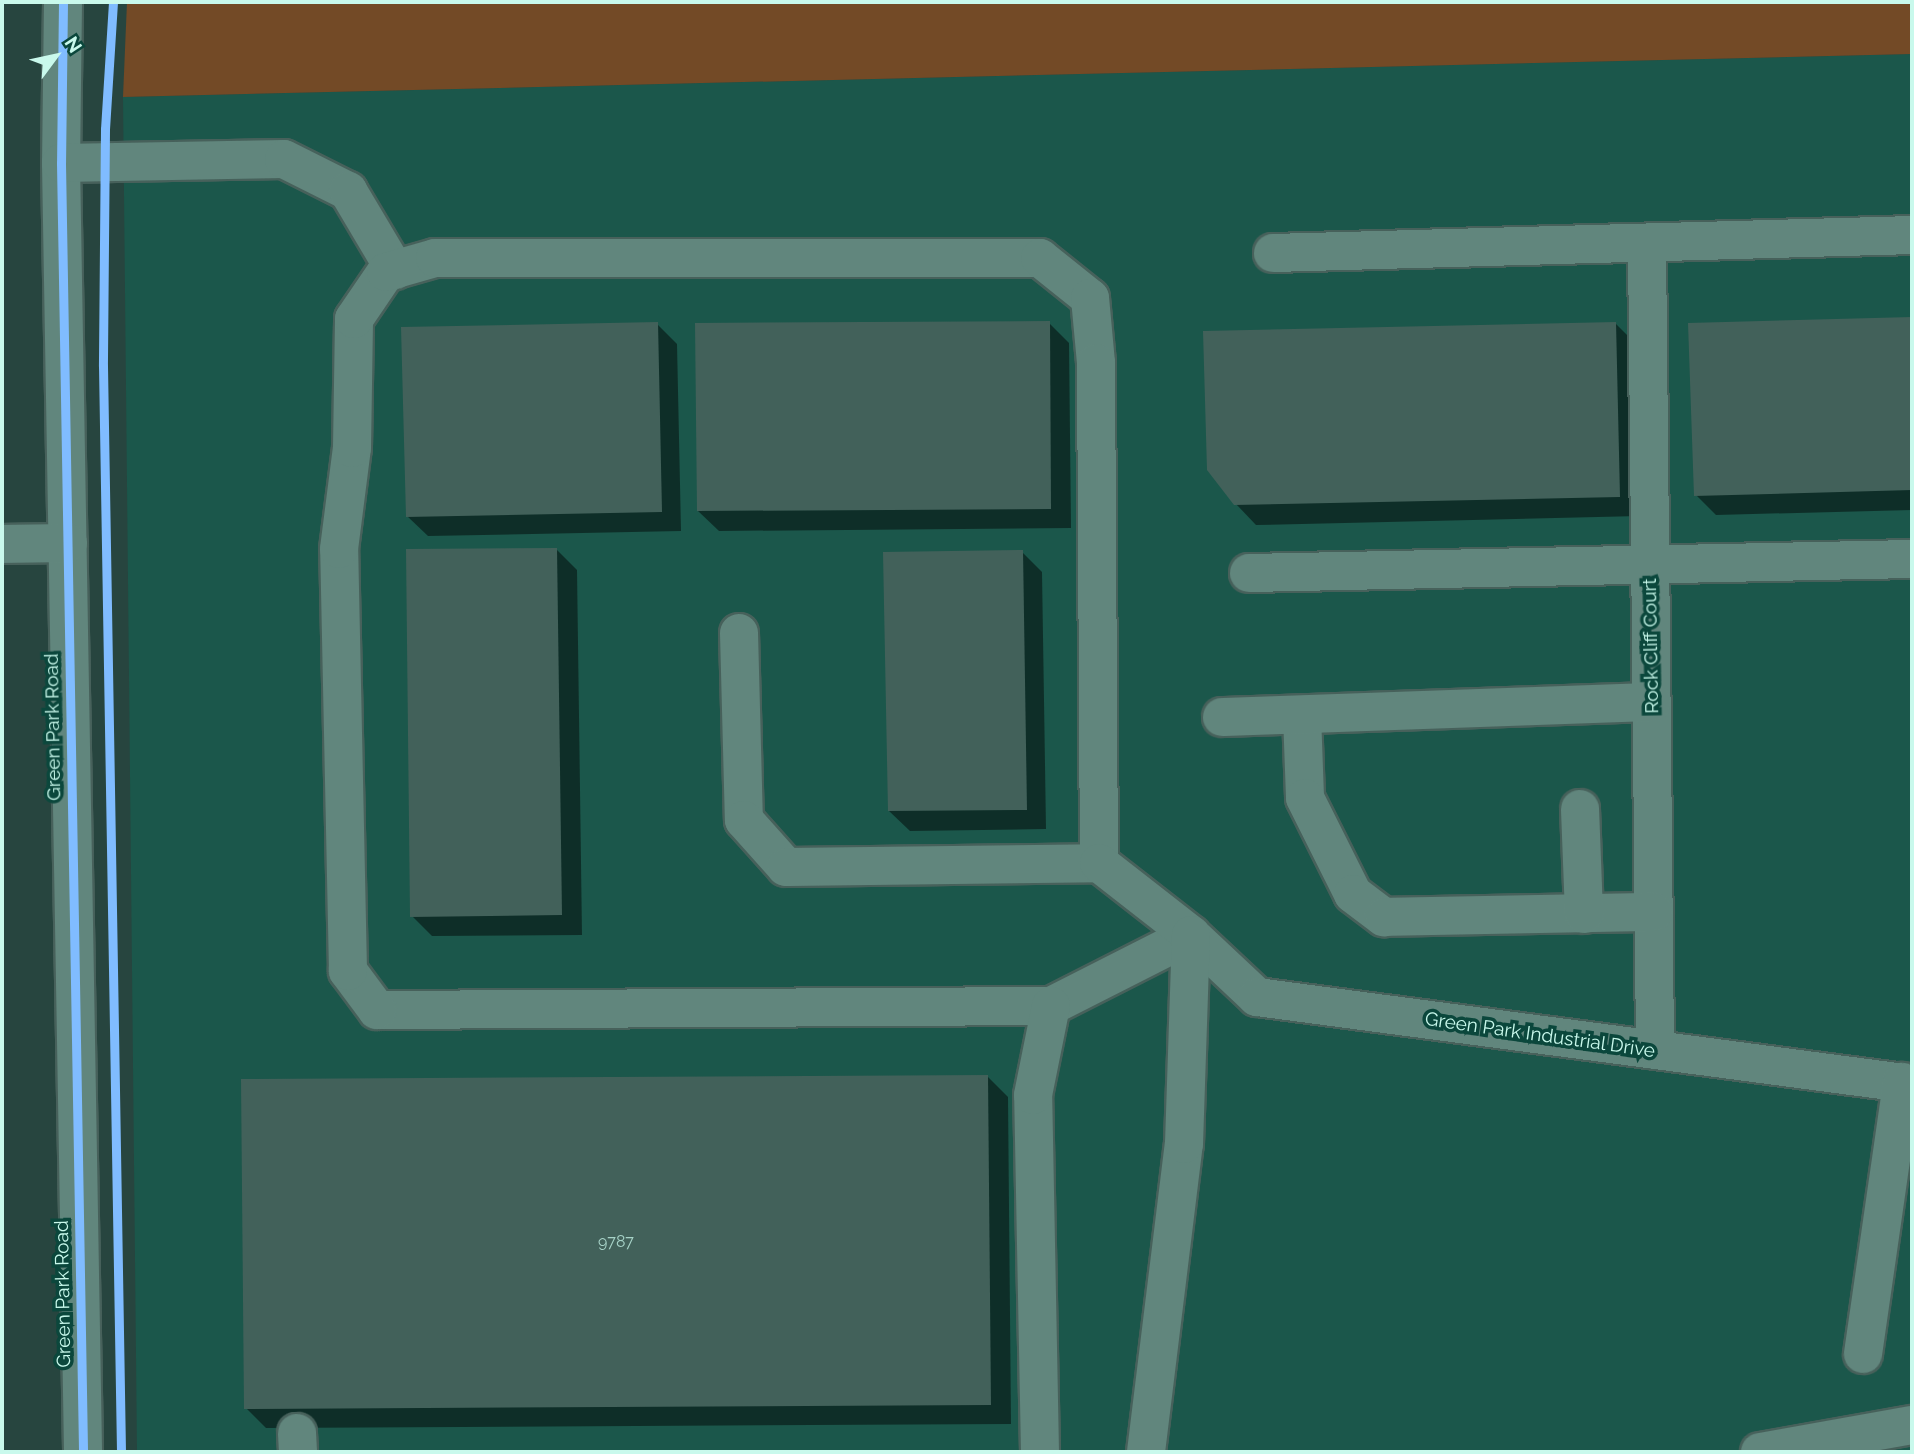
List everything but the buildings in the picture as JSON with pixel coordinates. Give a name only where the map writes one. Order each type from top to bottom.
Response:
[{"type":"street","name":"Green Park Road","points":[[63,2],[61,163],[83,1452]]},
{"type":"street","points":[[61,163],[284,159],[348,191],[395,270]]},
{"type":"street","points":[[1273,253],[1912,235]]},
{"type":"street","name":"Rock Cliff Court","points":[[1647,243],[1655,1050]]},
{"type":"street","points":[[738,633],[744,820],[786,867],[1099,863],[1096,363],[1090,298],[1040,258],[435,257],[386,272],[354,319],[352,448],[339,549],[348,971],[377,1010],[1051,1006],[1191,935],[1184,1144],[1146,1452]]},
{"type":"street","points":[[2,544],[68,543]]},
{"type":"street","points":[[1249,573],[1912,559]]},
{"type":"street","points":[[1223,717],[1652,702]]},
{"type":"street","points":[[1303,715],[1305,798],[1353,894],[1367,906],[1396,920],[1654,912]]},
{"type":"street","points":[[1580,809],[1584,914]]},
{"type":"street","name":"Green Park Industrial Drive","points":[[1099,863],[1191,935],[1257,997],[1907,1083]]},
{"type":"street","points":[[1040,1452],[1033,1095],[1051,1006]]},
{"type":"street","points":[[1863,1354],[1907,1083]]},
{"type":"street","points":[[1760,1452],[1847,1445],[1912,1425]]},
{"type":"shaded area","points":[[127,2],[1912,2],[1912,54],[123,97]]},
{"type":"shaded area","points":[[1912,54],[1912,1452],[137,1452],[123,97]]},
{"type":"cycle path","points":[[63,2],[61,163],[83,1452]]},
{"type":"cycle path","points":[[113,2],[105,129],[103,366],[121,1452]]}]
